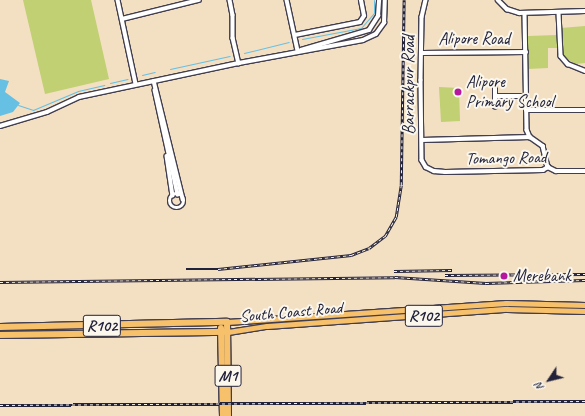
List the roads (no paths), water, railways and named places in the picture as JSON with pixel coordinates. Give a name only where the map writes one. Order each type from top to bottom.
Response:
[{"type":"highway","name":"South Coast Road","points":[[0,327],[224,323]]},
{"type":"highway","name":"M1","points":[[224,323],[228,416]]},
{"type":"highway","points":[[30,326],[30,334]]},
{"type":"highway","name":"South Coast Road","points":[[0,335],[225,332]]},
{"type":"highway","name":"M1","points":[[223,416],[225,332]]},
{"type":"main road","name":"South Coast Road","points":[[225,332],[373,313],[495,304],[585,304]]},
{"type":"main road","points":[[495,304],[495,311]]},
{"type":"main road","points":[[572,304],[572,310]]},
{"type":"main road","name":"South Coast Road","points":[[224,323],[315,320],[350,321],[527,308],[585,311]]},
{"type":"main road","points":[[425,309],[425,316]]},
{"type":"main road","points":[[387,312],[388,318]]},
{"type":"main road","points":[[373,313],[374,319]]},
{"type":"main road","points":[[350,315],[350,321]]},
{"type":"main road","points":[[256,321],[256,328]]},
{"type":"street","points":[[118,0],[136,84]]},
{"type":"street","points":[[122,19],[199,0]]},
{"type":"street","points":[[230,0],[233,15],[233,38],[239,63]]},
{"type":"street","points":[[287,0],[298,51]]},
{"type":"street","points":[[295,35],[360,22],[364,16],[361,0]]},
{"type":"street","points":[[0,126],[47,112],[79,97],[298,51],[369,30],[378,16],[379,0]]},
{"type":"street","points":[[298,51],[324,49],[371,37],[384,23],[385,0]]},
{"type":"street","name":"Barrackpur Road","points":[[426,0],[422,17],[422,160],[427,168]]},
{"type":"street","points":[[498,0],[511,12],[525,14],[585,11]]},
{"type":"street","points":[[559,13],[561,56],[568,64],[585,71]]},
{"type":"street","points":[[525,14],[526,110],[530,137]]},
{"type":"street","name":"Alipore Road","points":[[422,53],[526,52]]},
{"type":"street","points":[[154,81],[178,195],[183,199]]},
{"type":"street","points":[[154,81],[183,199],[180,206],[174,207],[170,202],[173,196],[167,147]]},
{"type":"street","points":[[495,86],[495,107]]},
{"type":"street","points":[[495,96],[526,96]]},
{"type":"street","points":[[526,110],[585,110]]},
{"type":"street","points":[[422,140],[530,137],[543,145],[548,167]]},
{"type":"street","name":"Tomango Road","points":[[427,168],[452,172],[543,170],[548,167],[556,171],[585,171]]},
{"type":"street","points":[[173,196],[178,195]]},
{"type":"water","points":[[0,79],[9,81],[5,92],[20,103],[13,112],[0,116]]},
{"type":"waterway","points":[[302,39],[361,28],[374,13],[374,0]]},
{"type":"waterway","points":[[244,53],[289,42]]},
{"type":"waterway","points":[[170,69],[230,56]]},
{"type":"waterway","points":[[142,75],[155,72]]},
{"type":"waterway","points":[[110,83],[128,79]]},
{"type":"waterway","points":[[18,105],[33,110],[78,91],[104,85]]},
{"type":"railway","points":[[186,269],[218,269],[351,255],[369,248],[385,236],[396,217],[401,185],[404,0]]},
{"type":"railway","points":[[394,271],[452,270]]},
{"type":"railway","points":[[445,275],[585,274]]},
{"type":"railway","points":[[0,282],[395,277],[486,283],[585,280]]},
{"type":"railway","points":[[0,405],[585,401]]},
{"type":"place","name":"Alipore Primary School","points":[[458,92]]},
{"type":"place","name":"Merebank","points":[[504,276]]}]
